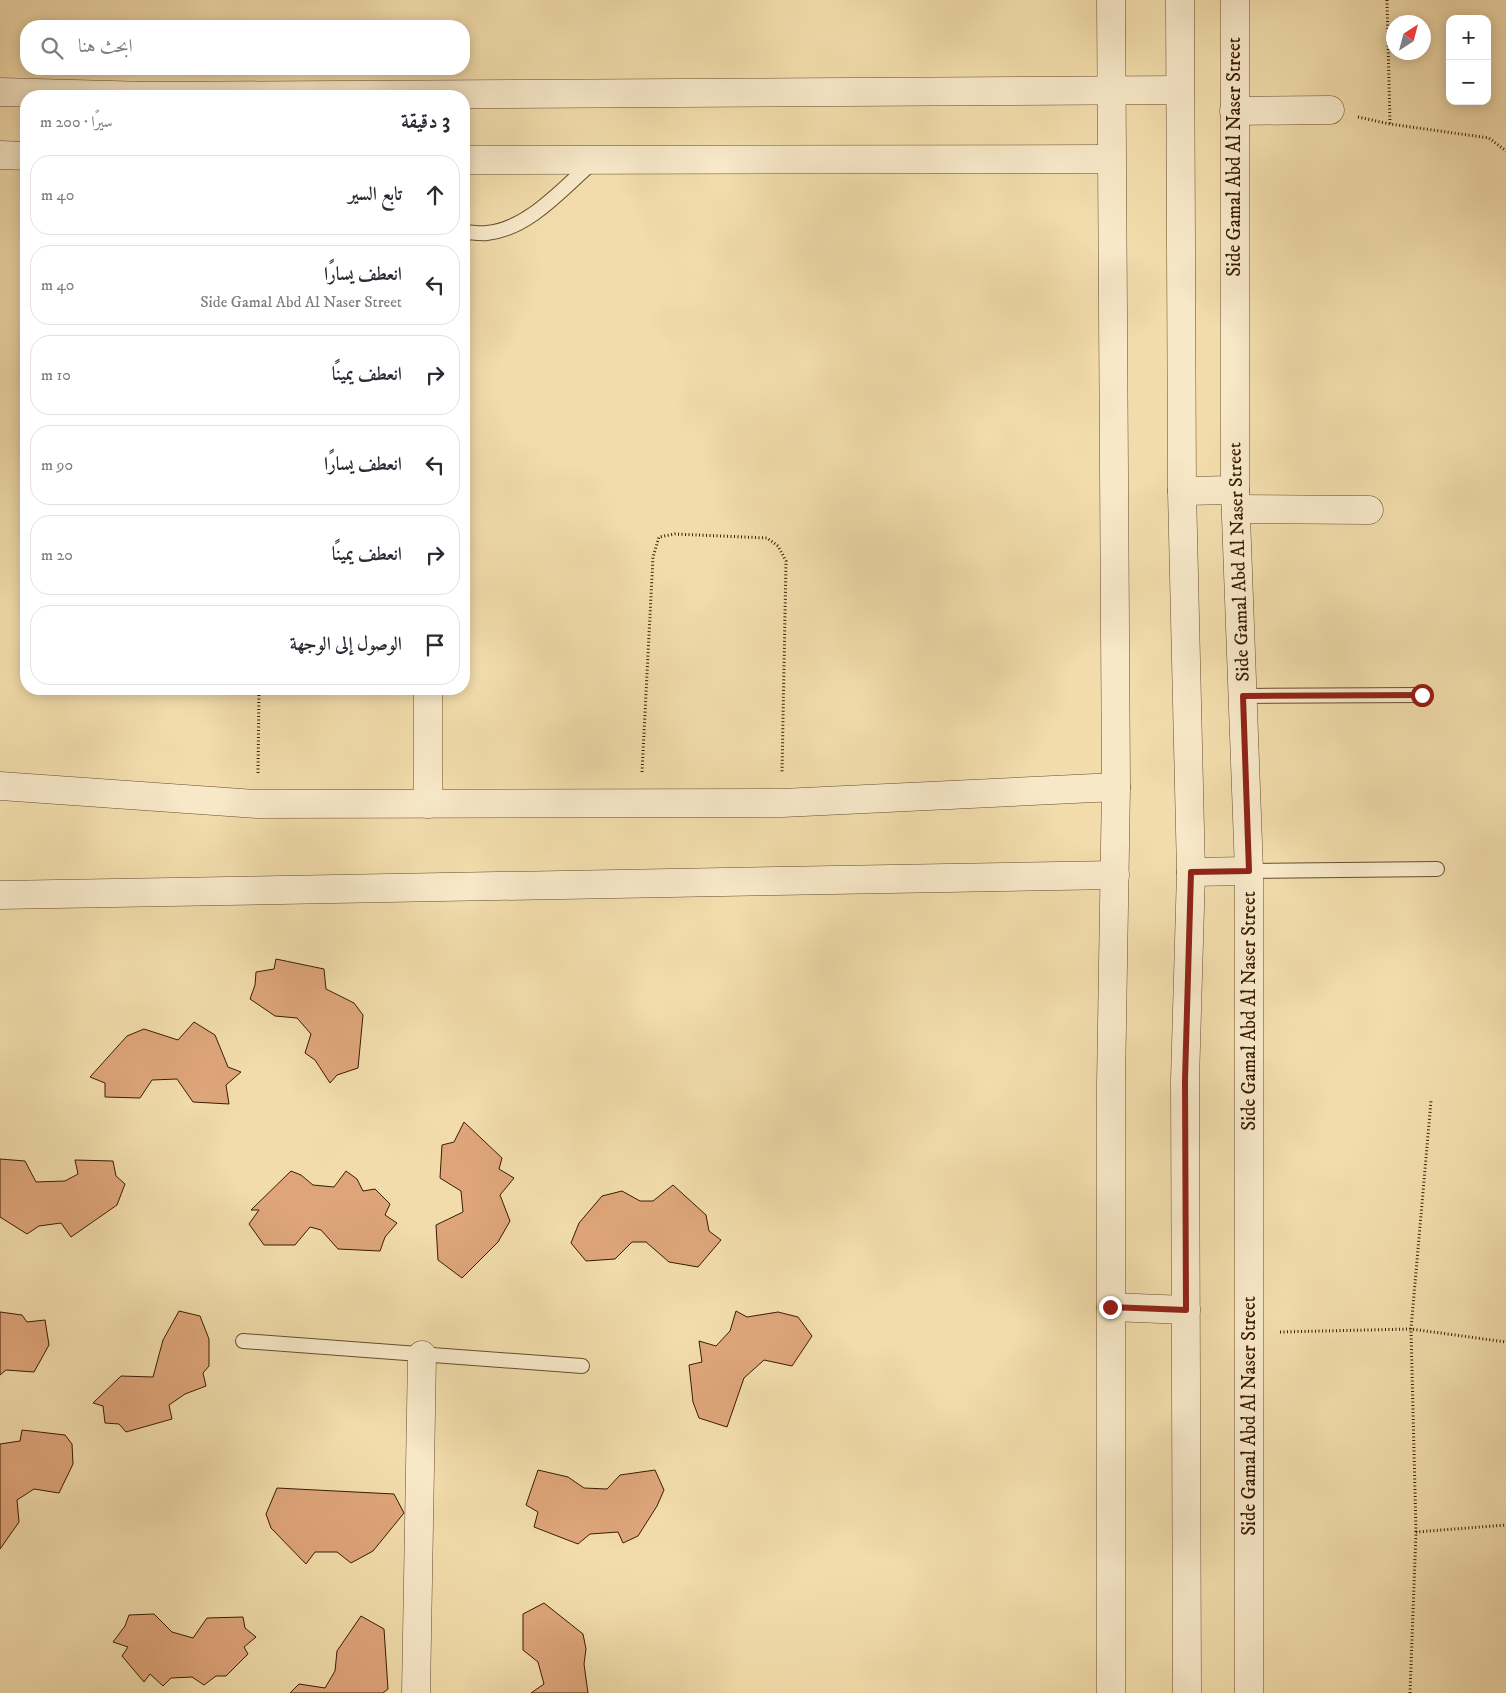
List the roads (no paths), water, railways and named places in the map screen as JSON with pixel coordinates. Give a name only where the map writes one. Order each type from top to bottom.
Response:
[{"type":"street","points":[[1111,0],[1110,89],[1116,786],[1111,1084],[1111,1693]]},
{"type":"street","points":[[1180,0],[1182,491],[1191,872],[1185,1080],[1187,1693]]},
{"type":"street","name":"Side Gamal Abd Al Naser Street","points":[[1235,0],[1236,500],[1249,871],[1249,1693]]},
{"type":"street","points":[[470,94],[1180,90]]},
{"type":"street","points":[[0,92],[20,93]]},
{"type":"street","points":[[1234,111],[1330,110]]},
{"type":"street","points":[[0,155],[20,156]]},
{"type":"street","points":[[470,160],[1111,159]]},
{"type":"street","points":[[1182,491],[1236,500],[1369,510]]},
{"type":"street","points":[[428,695],[428,804]]},
{"type":"street","points":[[0,786],[257,804],[782,804],[1116,786]]},
{"type":"street","points":[[1191,872],[1249,871]]},
{"type":"street","points":[[0,895],[1114,875]]},
{"type":"street","points":[[1110,1307],[1186,1310]]},
{"type":"street","points":[[416,1693],[422,1355]]},
{"type":"lane","points":[[470,232],[488,233],[514,225],[537,211],[595,160]]},
{"type":"lane","points":[[1243,696],[1422,695]]},
{"type":"lane","points":[[1249,871],[1437,869]]},
{"type":"lane","points":[[243,1341],[582,1366]]}]
